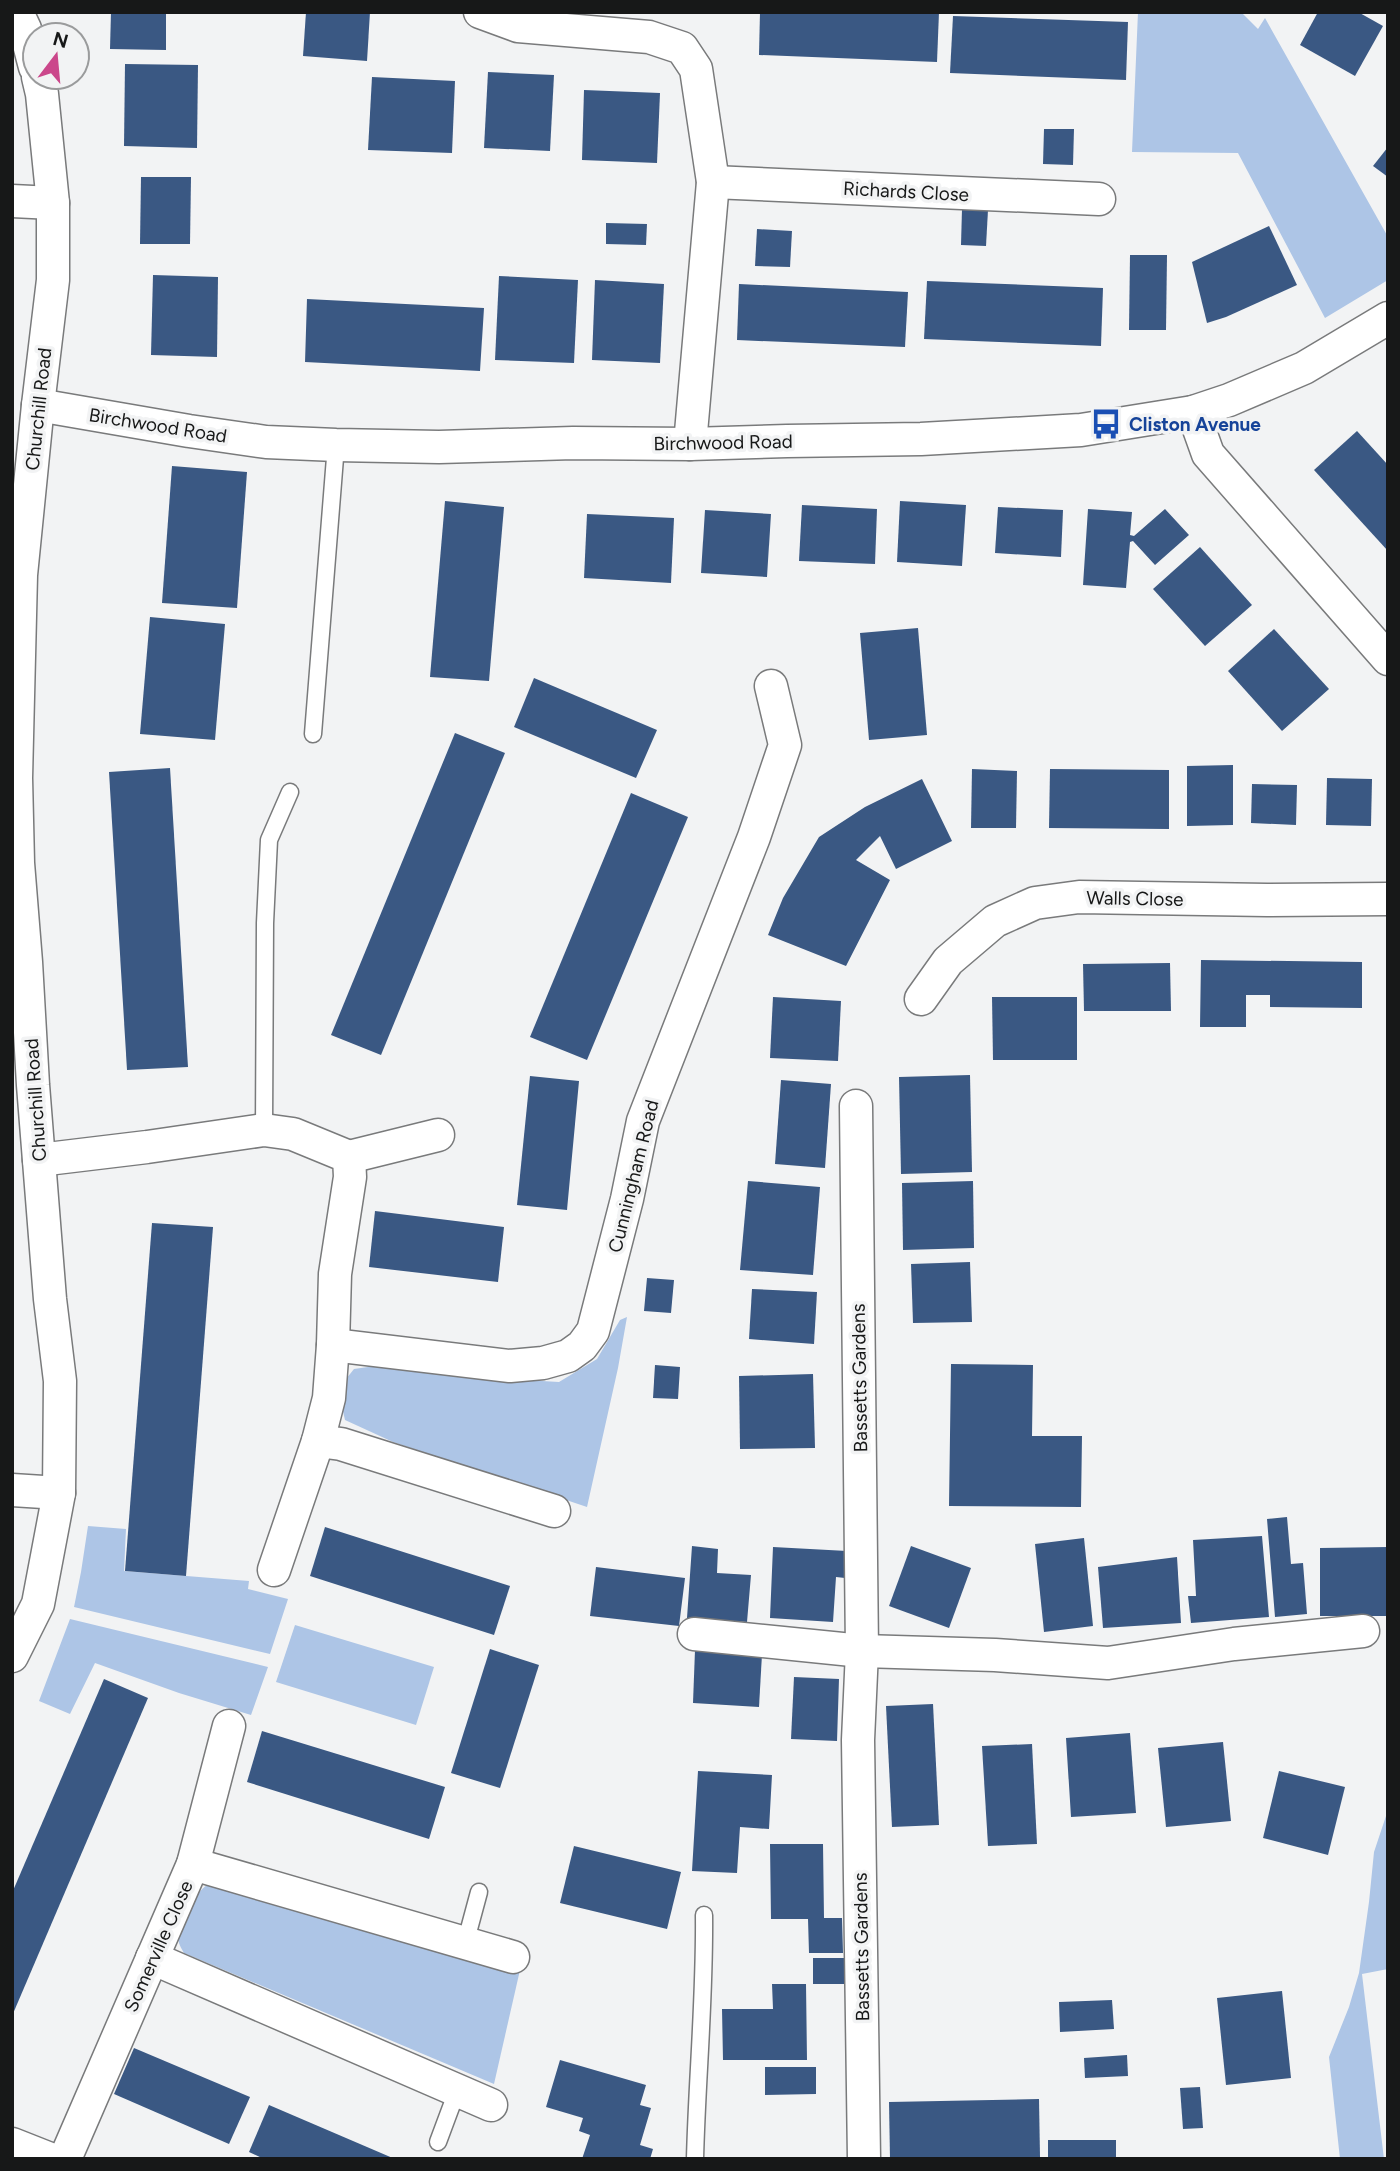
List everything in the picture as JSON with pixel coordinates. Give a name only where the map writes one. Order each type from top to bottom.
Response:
[{"type":"street","points":[[480,12],[518,26],[649,37],[682,48],[696,69],[713,182],[691,444]]},
{"type":"street","name":"Churchill Road","points":[[12,1656],[37,1604],[58,1493],[60,1381],[19,963],[16,779],[17,575],[53,280],[53,203],[41,91]]},
{"type":"street","name":"Richards Close","points":[[713,182],[1099,200]]},
{"type":"street","points":[[12,201],[53,203]]},
{"type":"street","name":"Birchwood Road","points":[[38,405],[266,442],[336,445],[439,447],[573,443],[691,444],[921,439],[1081,430],[1193,412],[1304,368],[1388,318]]},
{"type":"street","points":[[1193,412],[1208,454],[1388,659]]},
{"type":"street","name":"Cunningham Road","points":[[332,1345],[510,1366],[543,1363],[568,1356],[582,1346],[593,1331],[627,1199],[643,1121],[754,837],[785,745],[771,686]]},
{"type":"street","name":"Walls Close","points":[[921,999],[948,961],[995,921],[1035,903],[1079,897],[1388,899]]},
{"type":"street","name":"Bassetts Gardens","points":[[856,1106],[862,1651],[858,1740],[864,2159]]},
{"type":"street","points":[[39,1160],[264,1130],[293,1134],[349,1157],[438,1135]]},
{"type":"street","points":[[274,1570],[318,1441],[329,1398],[335,1273],[350,1177],[349,1157]]},
{"type":"street","points":[[318,1441],[341,1444],[554,1511]]},
{"type":"street","points":[[12,1490],[58,1493]]},
{"type":"street","points":[[694,1634],[862,1651],[1108,1663],[1234,1644],[1363,1631]]},
{"type":"street","name":"Somerville Close","points":[[65,2159],[193,1864],[229,1726]]},
{"type":"street","points":[[193,1864],[513,1957]]},
{"type":"street","points":[[152,1958],[491,2105]]},
{"type":"street","points":[[12,2144],[50,2159]]},
{"type":"lane","points":[[313,734],[336,445]]},
{"type":"lane","points":[[264,1130],[265,923],[269,840],[290,792]]},
{"type":"lane","points":[[465,1944],[478,1892]]},
{"type":"lane","points":[[695,2159],[704,1915]]},
{"type":"lane","points":[[438,2142],[457,2091]]},
{"type":"shaded area","points":[[1138,12],[1241,12],[1258,29],[1265,18],[1388,237],[1388,280],[1325,318],[1238,153],[1132,152]]},
{"type":"shaded area","points":[[627,1317],[587,1507],[393,1442],[345,1420],[342,1407],[346,1379],[354,1369],[375,1366],[443,1375],[559,1382],[597,1359],[620,1320]]},
{"type":"shaded area","points":[[88,1526],[126,1529],[124,1571],[249,1581],[248,1589],[288,1599],[270,1654],[74,1607]]},
{"type":"shaded area","points":[[70,1619],[268,1667],[251,1715],[95,1663],[70,1714],[39,1701]]},
{"type":"shaded area","points":[[295,1625],[434,1667],[416,1725],[276,1682]]},
{"type":"shaded area","points":[[1388,1810],[1388,1969],[1362,1974],[1384,2159],[1340,2159],[1329,2057],[1359,1973],[1374,1852]]},
{"type":"shaded area","points":[[208,1884],[520,1970],[494,2084],[184,1953],[179,1943],[183,1919],[192,1902]]},
{"type":"building","points":[[111,12],[166,12],[166,50],[110,49]]},
{"type":"building","points":[[306,12],[370,12],[367,61],[303,56]]},
{"type":"building","points":[[760,12],[939,12],[937,62],[759,55]]},
{"type":"building","points":[[1318,12],[1358,12],[1383,26],[1355,76],[1300,45]]},
{"type":"building","points":[[953,16],[1128,22],[1126,80],[950,73]]},
{"type":"building","points":[[125,64],[198,65],[197,148],[124,146]]},
{"type":"building","points":[[488,72],[554,75],[550,151],[484,148]]},
{"type":"building","points":[[372,77],[455,81],[452,153],[368,150]]},
{"type":"building","points":[[584,90],[660,93],[657,163],[582,160]]},
{"type":"building","points":[[1044,129],[1074,129],[1073,165],[1043,164]]},
{"type":"building","points":[[1388,147],[1388,177],[1373,166]]},
{"type":"building","points":[[141,177],[191,177],[190,244],[140,244]]},
{"type":"building","points":[[962,209],[988,210],[986,246],[961,245]]},
{"type":"building","points":[[606,223],[647,224],[646,245],[606,244]]},
{"type":"building","points":[[1269,226],[1297,285],[1207,323],[1192,262]]},
{"type":"building","points":[[757,229],[792,231],[790,267],[755,266]]},
{"type":"building","points":[[1130,255],[1167,255],[1166,330],[1129,330]]},
{"type":"building","points":[[153,275],[218,277],[217,357],[151,355]]},
{"type":"building","points":[[499,276],[578,280],[574,363],[495,360]]},
{"type":"building","points":[[595,280],[664,284],[660,363],[592,360]]},
{"type":"building","points":[[927,281],[1103,288],[1101,346],[924,339]]},
{"type":"building","points":[[739,284],[908,292],[905,347],[737,340]]},
{"type":"building","points":[[307,299],[484,308],[480,371],[305,362]]},
{"type":"building","points":[[1357,431],[1388,465],[1388,551],[1314,470]]},
{"type":"building","points":[[172,466],[247,472],[237,608],[162,603]]},
{"type":"building","points":[[445,501],[504,507],[489,681],[430,677]]},
{"type":"building","points":[[900,501],[966,505],[962,566],[897,562]]},
{"type":"building","points":[[802,505],[877,509],[875,564],[799,561]]},
{"type":"building","points":[[998,507],[1063,510],[1061,557],[995,553]]},
{"type":"building","points":[[1088,509],[1132,512],[1130,535],[1134,536],[1165,509],[1189,535],[1155,565],[1133,541],[1130,542],[1126,588],[1083,585]]},
{"type":"building","points":[[705,510],[771,514],[767,577],[701,573]]},
{"type":"building","points":[[587,514],[674,518],[671,583],[584,578]]},
{"type":"building","points":[[1200,547],[1252,605],[1205,646],[1153,589]]},
{"type":"building","points":[[150,617],[225,624],[215,740],[140,734]]},
{"type":"building","points":[[918,628],[927,735],[869,740],[860,633]]},
{"type":"building","points":[[1274,629],[1329,689],[1282,731],[1228,671]]},
{"type":"building","points":[[534,678],[657,730],[636,778],[514,727]]},
{"type":"building","points":[[455,733],[505,753],[381,1055],[331,1035]]},
{"type":"building","points":[[1233,765],[1233,825],[1187,826],[1187,766]]},
{"type":"building","points":[[170,768],[188,1067],[127,1070],[109,772]]},
{"type":"building","points":[[972,769],[1017,771],[1016,828],[971,828]]},
{"type":"building","points":[[1050,769],[1169,770],[1169,829],[1049,828]]},
{"type":"building","points":[[1327,778],[1372,779],[1371,826],[1326,825]]},
{"type":"building","points":[[922,779],[952,841],[896,869],[880,836],[856,860],[890,880],[846,966],[768,935],[783,898],[819,837],[865,807]]},
{"type":"building","points":[[1252,784],[1297,785],[1296,825],[1251,823]]},
{"type":"building","points":[[631,793],[688,817],[587,1060],[530,1037]]},
{"type":"building","points":[[1201,960],[1362,962],[1362,1008],[1270,1007],[1270,995],[1246,995],[1246,1027],[1200,1027]]},
{"type":"building","points":[[1170,963],[1171,1011],[1084,1011],[1083,964]]},
{"type":"building","points":[[773,997],[841,1001],[838,1061],[770,1058]]},
{"type":"building","points":[[992,997],[1077,997],[1077,1060],[993,1060]]},
{"type":"building","points":[[970,1075],[972,1172],[901,1174],[899,1077]]},
{"type":"building","points":[[530,1076],[579,1081],[567,1210],[517,1205]]},
{"type":"building","points":[[781,1080],[831,1084],[825,1168],[775,1164]]},
{"type":"building","points":[[748,1181],[820,1187],[813,1275],[740,1270]]},
{"type":"building","points":[[973,1181],[974,1248],[903,1250],[902,1183]]},
{"type":"building","points":[[375,1211],[504,1227],[498,1282],[369,1267]]},
{"type":"building","points":[[152,1223],[213,1227],[186,1576],[125,1571]]},
{"type":"building","points":[[970,1262],[972,1322],[913,1323],[911,1264]]},
{"type":"building","points":[[647,1278],[674,1280],[671,1313],[644,1311]]},
{"type":"building","points":[[752,1289],[817,1292],[814,1344],[749,1339]]},
{"type":"building","points":[[951,1364],[1033,1365],[1032,1436],[1082,1436],[1081,1507],[949,1506]]},
{"type":"building","points":[[655,1365],[680,1367],[678,1399],[653,1398]]},
{"type":"building","points":[[813,1374],[815,1448],[740,1449],[739,1376]]},
{"type":"building","points":[[1287,1517],[1291,1564],[1303,1563],[1307,1614],[1275,1617],[1267,1519]]},
{"type":"building","points":[[325,1527],[510,1586],[494,1635],[310,1576]]},
{"type":"building","points":[[1262,1536],[1269,1617],[1191,1623],[1188,1596],[1196,1596],[1193,1540]]},
{"type":"building","points":[[1084,1538],[1093,1626],[1044,1632],[1035,1544]]},
{"type":"building","points":[[692,1546],[718,1549],[717,1573],[751,1575],[747,1622],[687,1618]]},
{"type":"building","points":[[911,1546],[971,1568],[949,1628],[889,1606]]},
{"type":"building","points":[[773,1547],[847,1551],[845,1578],[836,1577],[833,1622],[770,1618]]},
{"type":"building","points":[[1388,1547],[1388,1616],[1320,1616],[1320,1548]]},
{"type":"building","points":[[1177,1557],[1181,1623],[1103,1628],[1098,1567]]},
{"type":"building","points":[[596,1567],[685,1578],[679,1626],[590,1616]]},
{"type":"building","points":[[490,1649],[539,1665],[500,1788],[451,1773]]},
{"type":"building","points":[[695,1650],[762,1654],[759,1707],[693,1703]]},
{"type":"building","points":[[794,1677],[839,1679],[837,1741],[791,1739]]},
{"type":"building","points":[[104,1679],[148,1698],[12,2016],[12,1893]]},
{"type":"building","points":[[933,1704],[939,1825],[892,1827],[886,1706]]},
{"type":"building","points":[[262,1731],[445,1787],[429,1839],[247,1782]]},
{"type":"building","points":[[1130,1733],[1136,1813],[1071,1817],[1066,1738]]},
{"type":"building","points":[[1223,1742],[1231,1821],[1166,1827],[1158,1748]]},
{"type":"building","points":[[1032,1744],[1037,1844],[988,1846],[982,1746]]},
{"type":"building","points":[[698,1771],[772,1775],[769,1829],[740,1827],[737,1873],[692,1871]]},
{"type":"building","points":[[1279,1771],[1345,1787],[1328,1855],[1263,1838]]},
{"type":"building","points":[[770,1844],[823,1844],[824,1918],[842,1918],[843,1953],[809,1953],[808,1919],[771,1919]]},
{"type":"building","points":[[574,1846],[681,1872],[667,1929],[560,1903]]},
{"type":"building","points":[[813,1958],[846,1958],[847,1984],[813,1984]]},
{"type":"building","points":[[772,1984],[806,1984],[807,2060],[723,2060],[722,2009],[773,2009]]},
{"type":"building","points":[[1282,1991],[1291,2078],[1226,2085],[1217,1998]]},
{"type":"building","points":[[1112,2000],[1114,2029],[1060,2032],[1059,2002]]},
{"type":"building","points":[[134,2048],[250,2097],[229,2144],[114,2094]]},
{"type":"building","points":[[1127,2055],[1128,2076],[1085,2078],[1084,2058]]},
{"type":"building","points":[[560,2060],[646,2085],[640,2105],[651,2108],[640,2145],[653,2149],[650,2159],[582,2159],[590,2135],[579,2131],[583,2118],[546,2107]]},
{"type":"building","points":[[765,2067],[816,2067],[816,2094],[765,2095]]},
{"type":"building","points":[[1200,2087],[1203,2128],[1183,2129],[1180,2088]]},
{"type":"building","points":[[1039,2099],[1040,2157],[890,2159],[889,2102]]},
{"type":"building","points":[[269,2105],[395,2159],[264,2159],[249,2152]]},
{"type":"building","points":[[1048,2140],[1116,2140],[1116,2159],[1048,2159]]},
{"type":"place","name":"Cliston Avenue","points":[[1106,424]]}]
